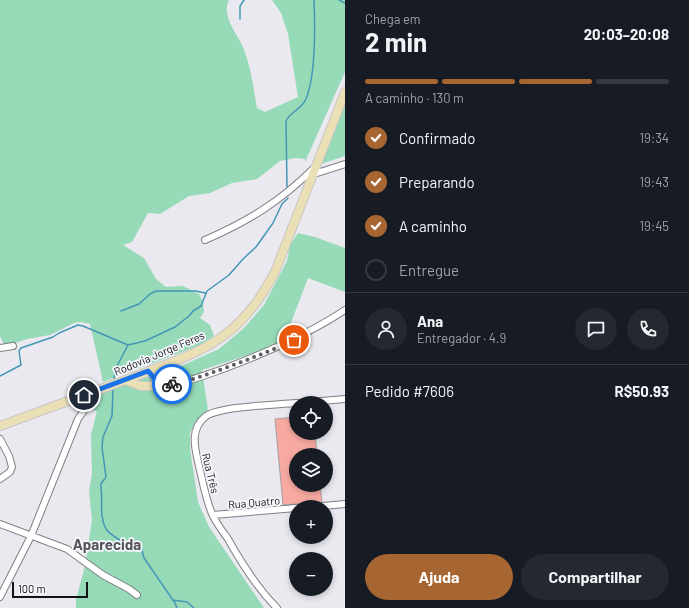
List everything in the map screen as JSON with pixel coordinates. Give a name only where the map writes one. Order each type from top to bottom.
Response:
[{"type":"main road","name":"Rodovia Jorge Feres","points":[[0,426],[126,380],[185,356],[214,342],[239,323],[254,307],[265,291],[275,272],[345,92]]},
{"type":"main road","points":[[126,380],[141,386],[161,386]]},
{"type":"street","points":[[205,240],[258,214],[284,195],[317,164]]},
{"type":"street","points":[[314,174],[345,164]]},
{"type":"street","points":[[148,371],[161,386],[201,377],[267,353],[316,328],[345,310]]},
{"type":"street","points":[[0,348],[13,346]]},
{"type":"street","points":[[0,597],[3,586],[31,536],[73,429],[84,409],[99,390]]},
{"type":"street","name":"Rua Três","points":[[333,400],[345,399]]},
{"type":"street","name":"Rua Três","points":[[277,608],[246,571],[213,516],[194,446],[195,433],[201,421],[206,416],[215,412],[235,408],[289,404]]},
{"type":"street","points":[[0,439],[9,456],[12,467],[10,472],[0,479]]},
{"type":"street","points":[[333,505],[345,504]]},
{"type":"street","name":"Rua Quatro","points":[[213,516],[289,509]]},
{"type":"street","points":[[0,524],[67,549],[104,575],[137,595]]},
{"type":"green space","points":[[0,0],[229,0],[227,5],[228,17],[248,60],[257,108],[265,112],[298,97],[288,34],[281,13],[272,0],[345,0],[345,72],[305,162],[305,159],[295,158],[280,161],[257,179],[232,183],[210,193],[189,196],[160,214],[148,213],[132,242],[123,245],[144,258],[156,279],[166,287],[183,286],[199,294],[203,302],[204,312],[200,318],[210,325],[214,336],[200,345],[103,382],[90,324],[81,322],[74,323],[50,335],[27,339],[5,346],[0,336]]},
{"type":"green space","points":[[345,100],[345,156],[321,164]]},
{"type":"green space","points":[[298,233],[315,237],[345,248],[345,292],[308,278],[284,341],[257,352],[202,370],[208,410],[195,422],[190,433],[190,449],[198,502],[209,527],[264,608],[76,608],[76,600],[85,566],[92,520],[89,491],[92,474],[91,435],[97,411],[85,408],[91,396],[181,366],[219,349],[243,329],[264,305],[287,261],[290,245]]},
{"type":"building","points":[[289,418],[289,440],[316,440],[316,448],[289,448],[289,492],[321,492],[322,500],[289,500],[289,505],[283,505],[275,419]]},
{"type":"waterway","points":[[240,19],[240,6],[244,0]]},
{"type":"waterway","points":[[287,187],[286,121],[306,99],[312,77],[315,23],[314,0]]},
{"type":"waterway","points":[[339,0],[345,3]]},
{"type":"waterway","points":[[0,376],[21,365],[19,351],[21,348],[53,337],[78,325],[128,345],[145,341],[175,327],[201,306],[207,291],[229,275],[256,247],[273,223],[282,204],[288,198]]},
{"type":"waterway","points":[[121,311],[139,304],[150,294],[156,291],[196,291],[205,293]]},
{"type":"waterway","points":[[114,379],[116,368],[128,345]]},
{"type":"waterway","points":[[113,389],[112,416],[103,437],[102,447],[106,477],[101,484],[102,514],[104,524],[110,533],[126,544],[133,542],[141,547],[144,558],[177,608]]},
{"type":"waterway","points":[[173,600],[187,602],[194,608]]},
{"type":"way so far","points":[[172,384],[201,377],[240,363],[267,353],[294,340]]},
{"type":"district","name":"Aparecida","points":[[107,544]]},
{"type":"route","points":[[84,395],[148,371],[161,386],[172,384]]}]
